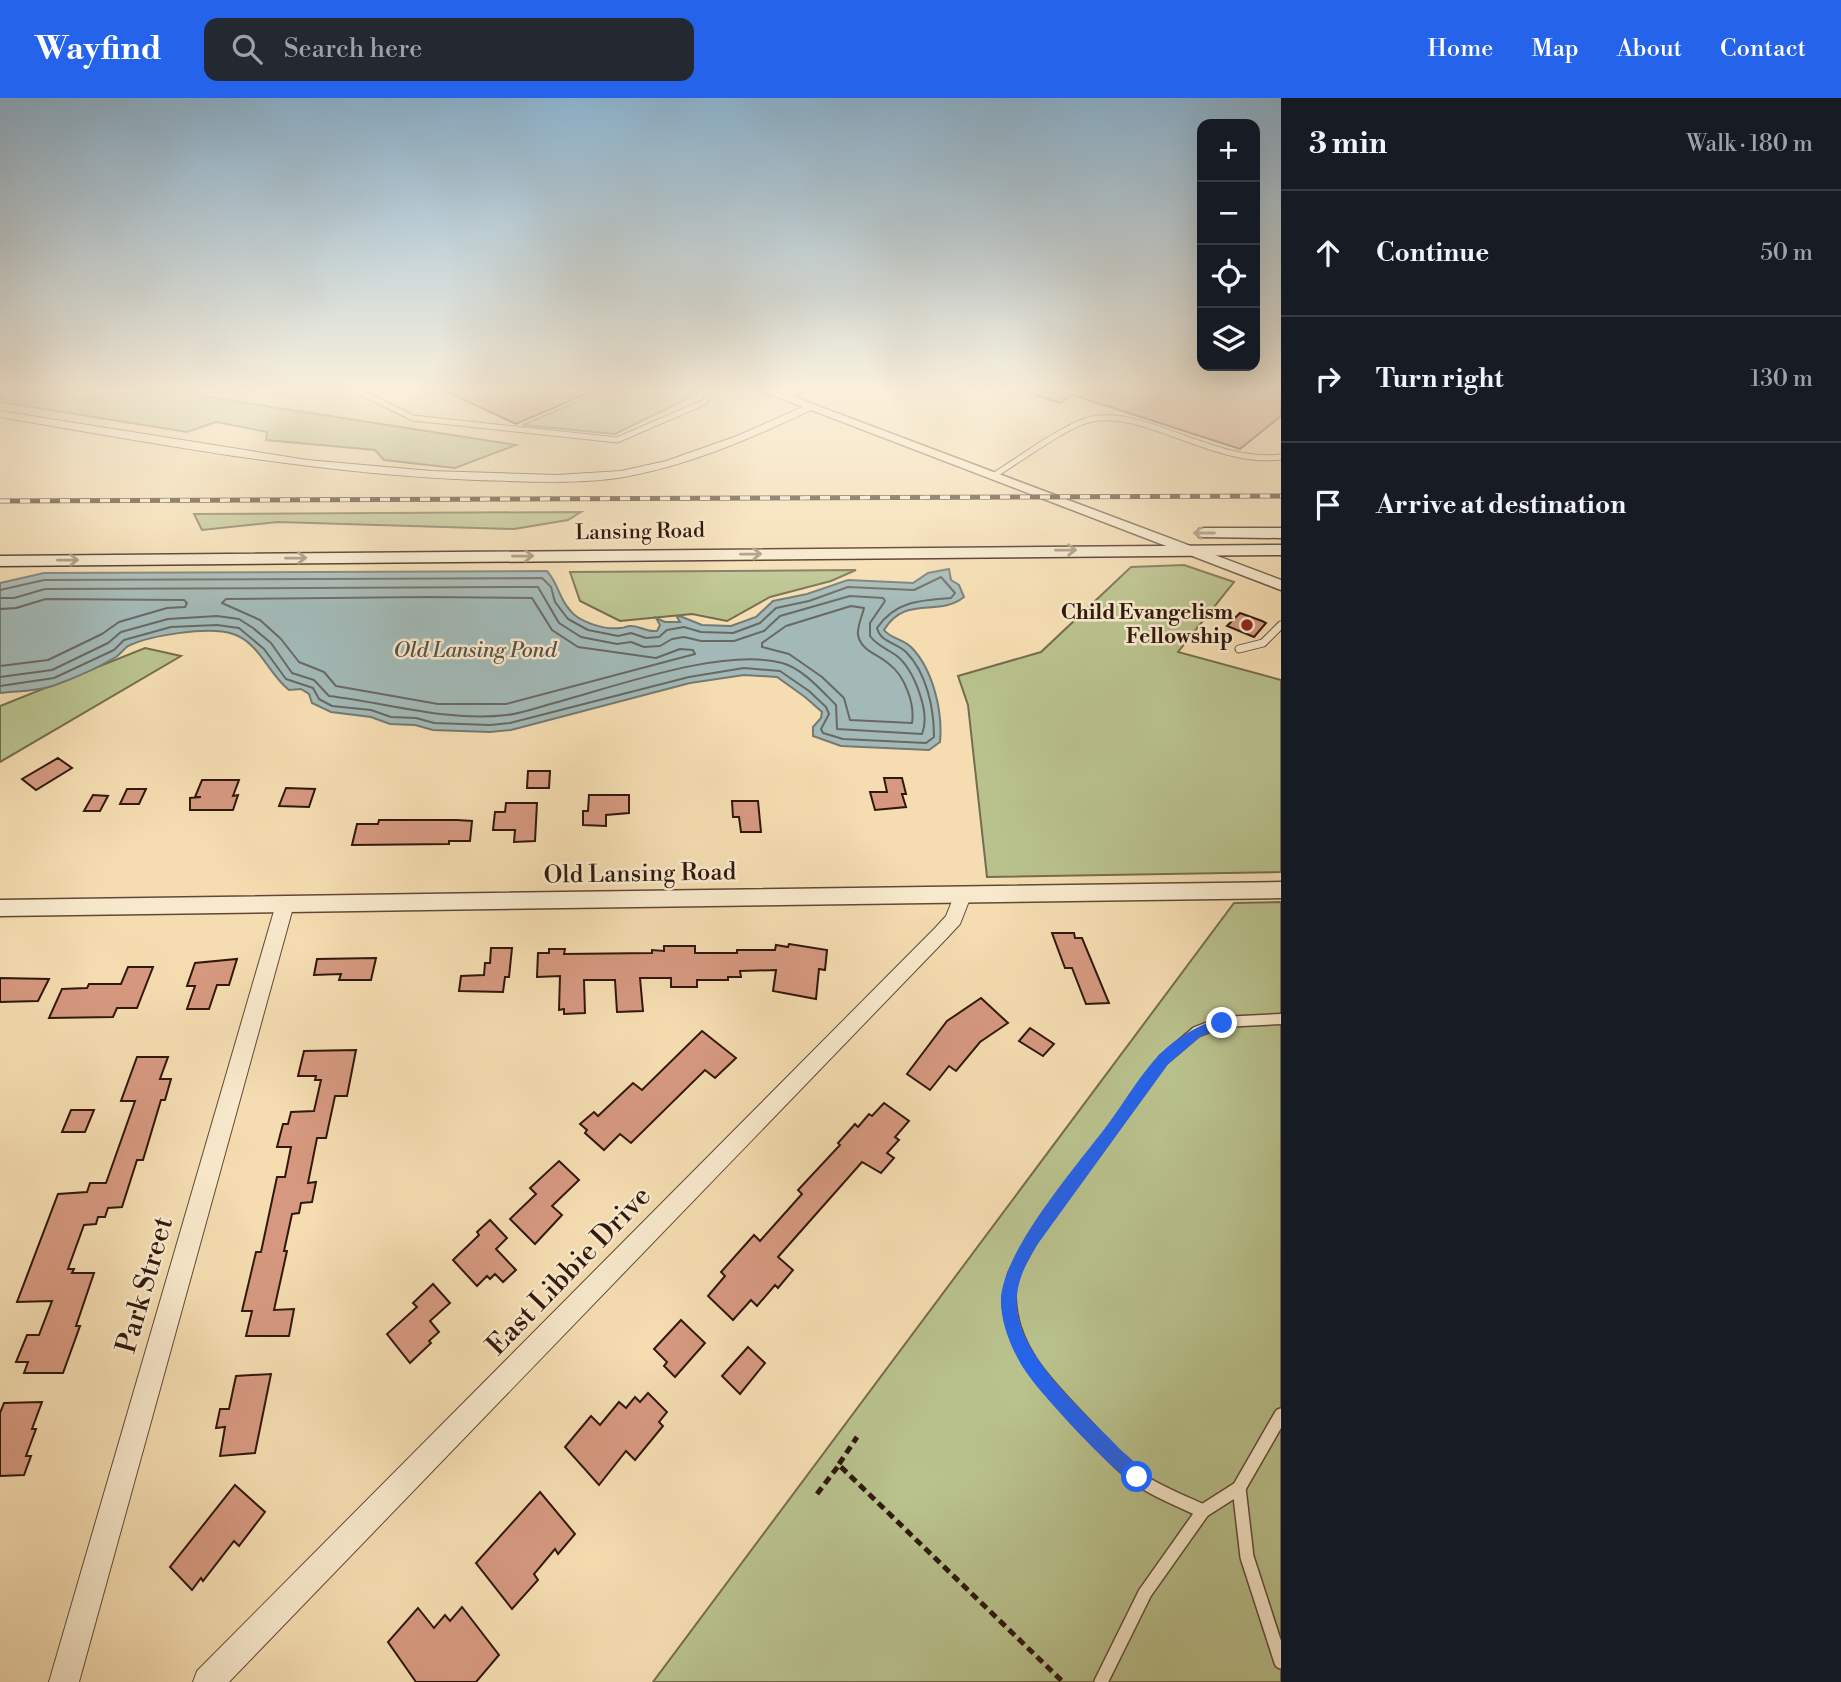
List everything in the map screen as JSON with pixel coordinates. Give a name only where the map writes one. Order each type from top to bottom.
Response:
[{"type":"main road","points":[[1101,534],[1281,533]]},
{"type":"main road","name":"Lansing Road","points":[[0,544],[738,537]]},
{"type":"main road","name":"Lansing Road","points":[[0,561],[1281,550]]},
{"type":"street","points":[[304,462],[396,474],[544,478],[620,474],[671,462]]},
{"type":"street","points":[[955,462],[1281,585]]},
{"type":"street","name":"Old Lansing Road","points":[[0,908],[1281,890]]},
{"type":"street","name":"East Libbie Drive","points":[[208,1682],[941,933],[954,919],[962,896]]},
{"type":"street","name":"Park Street","points":[[64,1682],[285,904]]},
{"type":"lane","points":[[992,476],[1015,462]]},
{"type":"lane","points":[[1239,649],[1254,649],[1263,645],[1281,625]]},
{"type":"lane","points":[[1203,1511],[1164,1494],[1137,1477],[1035,1371],[1021,1346],[1012,1321],[1009,1298],[1015,1269],[1031,1240],[1163,1060],[1196,1032],[1222,1023],[1281,1019]]},
{"type":"lane","points":[[1101,1682],[1145,1593],[1203,1511],[1239,1488],[1281,1415]]},
{"type":"lane","points":[[1239,1488],[1247,1557],[1281,1661]]},
{"type":"path","points":[[817,1494],[857,1437]]},
{"type":"path","points":[[839,1465],[1063,1682]]},
{"type":"green space","points":[[401,462],[471,462],[455,468]]},
{"type":"green space","points":[[581,512],[568,520],[514,529],[278,522],[202,530],[194,514]]},
{"type":"green space","points":[[1184,565],[1234,582],[1178,652],[1281,680],[1281,872],[987,877],[968,705],[958,676],[1041,652],[1131,567]]},
{"type":"green space","points":[[856,570],[831,581],[770,597],[727,621],[692,614],[620,621],[580,601],[570,572]]},
{"type":"green space","points":[[145,648],[181,656],[0,762],[0,706]]},
{"type":"green space","points":[[1281,902],[1281,1682],[653,1682],[1234,903]]},
{"type":"water","name":"Old Lansing Pond","points":[[949,569],[951,580],[959,585],[964,597],[944,606],[912,609],[902,613],[884,630],[912,648],[931,680],[941,730],[940,742],[929,750],[841,746],[813,736],[813,727],[821,718],[822,712],[777,677],[744,675],[690,683],[511,730],[433,730],[415,725],[390,724],[371,717],[331,712],[312,703],[309,694],[301,689],[289,690],[282,684],[257,651],[242,638],[210,631],[165,635],[138,642],[128,646],[116,657],[58,684],[0,693],[0,583],[44,573],[547,571],[565,604],[579,618],[607,628],[631,626],[657,631],[660,625],[656,618],[665,622],[680,622],[677,617],[680,616],[702,625],[731,626],[756,617],[773,601],[807,594],[848,580],[913,583],[928,573]]},
{"type":"building","name":"Child Evangelism Fellowship","points":[[1240,613],[1266,623],[1254,637],[1227,626]]},
{"type":"building","points":[[58,758],[72,768],[36,790],[22,779]]},
{"type":"building","points":[[528,771],[550,771],[549,788],[527,788]]},
{"type":"building","points":[[884,778],[902,778],[906,794],[902,794],[906,807],[875,810],[870,792],[887,792]]},
{"type":"building","points":[[202,780],[239,780],[233,796],[238,795],[233,810],[190,810],[190,798],[201,797],[195,797]]},
{"type":"building","points":[[286,788],[315,789],[309,807],[279,806]]},
{"type":"building","points":[[127,789],[146,789],[139,804],[120,804]]},
{"type":"building","points":[[93,795],[108,796],[100,811],[84,811]]},
{"type":"building","points":[[589,795],[629,795],[629,813],[606,815],[606,826],[583,825],[583,811],[588,811]]},
{"type":"building","points":[[732,801],[758,801],[761,832],[741,832],[739,817],[733,817]]},
{"type":"building","points":[[506,803],[537,803],[535,841],[514,842],[515,830],[493,830],[495,812],[505,812]]},
{"type":"building","points":[[379,820],[472,821],[470,841],[449,841],[449,844],[352,845],[357,824],[378,824]]},
{"type":"building","points":[[1052,933],[1074,933],[1075,938],[1082,938],[1109,1003],[1086,1004],[1072,968],[1065,968]]},
{"type":"building","points":[[789,944],[827,950],[825,970],[819,969],[816,999],[773,991],[776,970],[740,971],[741,977],[728,977],[728,980],[697,980],[697,987],[671,987],[671,978],[640,978],[643,1011],[617,1012],[615,980],[584,980],[585,1013],[564,1014],[564,1009],[559,1010],[560,976],[537,977],[538,953],[549,953],[549,949],[565,949],[564,954],[652,953],[652,950],[664,951],[664,946],[695,946],[695,953],[737,953],[737,950],[775,950],[776,945],[788,947]]},
{"type":"building","points":[[491,948],[512,948],[509,977],[505,977],[503,992],[459,991],[461,976],[484,975],[485,963],[490,963]]},
{"type":"building","points":[[376,958],[371,980],[339,980],[341,974],[314,975],[317,959]]},
{"type":"building","points":[[237,959],[229,985],[217,985],[209,1009],[187,1009],[195,986],[187,986],[195,963]]},
{"type":"building","points":[[128,967],[153,967],[137,1008],[117,1008],[113,1017],[49,1018],[62,989],[87,988],[89,984],[121,984]]},
{"type":"building","points":[[0,978],[49,979],[38,1001],[0,1002]]},
{"type":"building","points":[[981,998],[1008,1023],[980,1042],[956,1071],[949,1066],[930,1090],[907,1074],[947,1021]]},
{"type":"building","points":[[1030,1028],[1054,1044],[1043,1056],[1019,1041]]},
{"type":"building","points":[[702,1031],[736,1058],[715,1078],[705,1070],[631,1143],[620,1134],[604,1150],[585,1133],[587,1130],[580,1124],[594,1112],[598,1116],[633,1083],[642,1090]]},
{"type":"building","points":[[356,1050],[347,1096],[335,1096],[326,1138],[317,1138],[308,1183],[316,1182],[312,1202],[301,1203],[299,1213],[292,1214],[274,1310],[294,1309],[289,1336],[246,1336],[252,1311],[242,1311],[256,1252],[261,1252],[277,1177],[285,1177],[291,1147],[277,1147],[283,1124],[288,1124],[291,1112],[314,1111],[321,1080],[315,1080],[316,1076],[298,1076],[304,1051]]},
{"type":"building","points":[[137,1057],[168,1057],[160,1079],[171,1079],[165,1100],[161,1100],[143,1160],[137,1160],[122,1207],[108,1208],[105,1217],[98,1217],[96,1224],[84,1225],[68,1269],[74,1269],[72,1273],[94,1273],[76,1326],[80,1326],[63,1373],[24,1373],[28,1362],[16,1362],[27,1335],[39,1335],[52,1301],[17,1302],[58,1194],[87,1192],[90,1183],[106,1183],[135,1101],[121,1101]]},
{"type":"building","points":[[884,1103],[909,1121],[895,1137],[899,1140],[887,1153],[894,1158],[881,1173],[862,1162],[778,1257],[793,1270],[778,1288],[775,1285],[757,1306],[751,1300],[733,1320],[708,1296],[725,1276],[721,1272],[754,1235],[760,1241],[802,1194],[798,1190],[840,1145],[838,1143],[855,1124],[858,1127]]},
{"type":"building","points":[[71,1110],[94,1110],[85,1132],[62,1132]]},
{"type":"building","points":[[559,1161],[579,1180],[552,1206],[562,1215],[535,1244],[510,1219],[536,1194],[530,1188]]},
{"type":"building","points":[[490,1220],[507,1238],[496,1249],[516,1270],[503,1282],[495,1274],[490,1279],[487,1276],[477,1286],[453,1260],[479,1235],[477,1232]]},
{"type":"building","points":[[433,1284],[450,1303],[430,1321],[439,1332],[410,1363],[387,1334],[417,1307],[413,1303]]},
{"type":"building","points":[[681,1320],[705,1343],[675,1377],[664,1366],[667,1362],[654,1349]]},
{"type":"building","points":[[748,1347],[765,1363],[740,1394],[722,1376]]},
{"type":"building","points":[[271,1374],[255,1453],[220,1456],[225,1427],[216,1428],[220,1409],[229,1409],[236,1376]]},
{"type":"building","points":[[648,1393],[667,1412],[659,1422],[663,1426],[635,1460],[626,1451],[599,1485],[565,1447],[591,1416],[600,1425],[619,1402],[626,1408],[635,1397],[640,1402]]},
{"type":"building","points":[[42,1402],[32,1429],[36,1429],[26,1456],[31,1456],[24,1475],[0,1476],[0,1413],[4,1403]]},
{"type":"building","points":[[235,1485],[265,1512],[239,1546],[234,1541],[203,1581],[201,1578],[192,1590],[170,1567]]},
{"type":"building","points":[[540,1492],[575,1534],[558,1554],[555,1549],[534,1574],[538,1580],[512,1609],[476,1563]]},
{"type":"building","points":[[462,1607],[499,1655],[476,1682],[416,1682],[388,1642],[418,1608],[434,1628],[445,1615],[450,1621]]},
{"type":"railway","points":[[0,501],[1281,496]]},
{"type":"place","name":"Child Evangelism Fellowship","points":[[1247,625]]},
{"type":"route","points":[[1137,1477],[1035,1371],[1021,1346],[1012,1321],[1009,1298],[1015,1269],[1031,1240],[1163,1060],[1196,1032],[1222,1023]]}]
